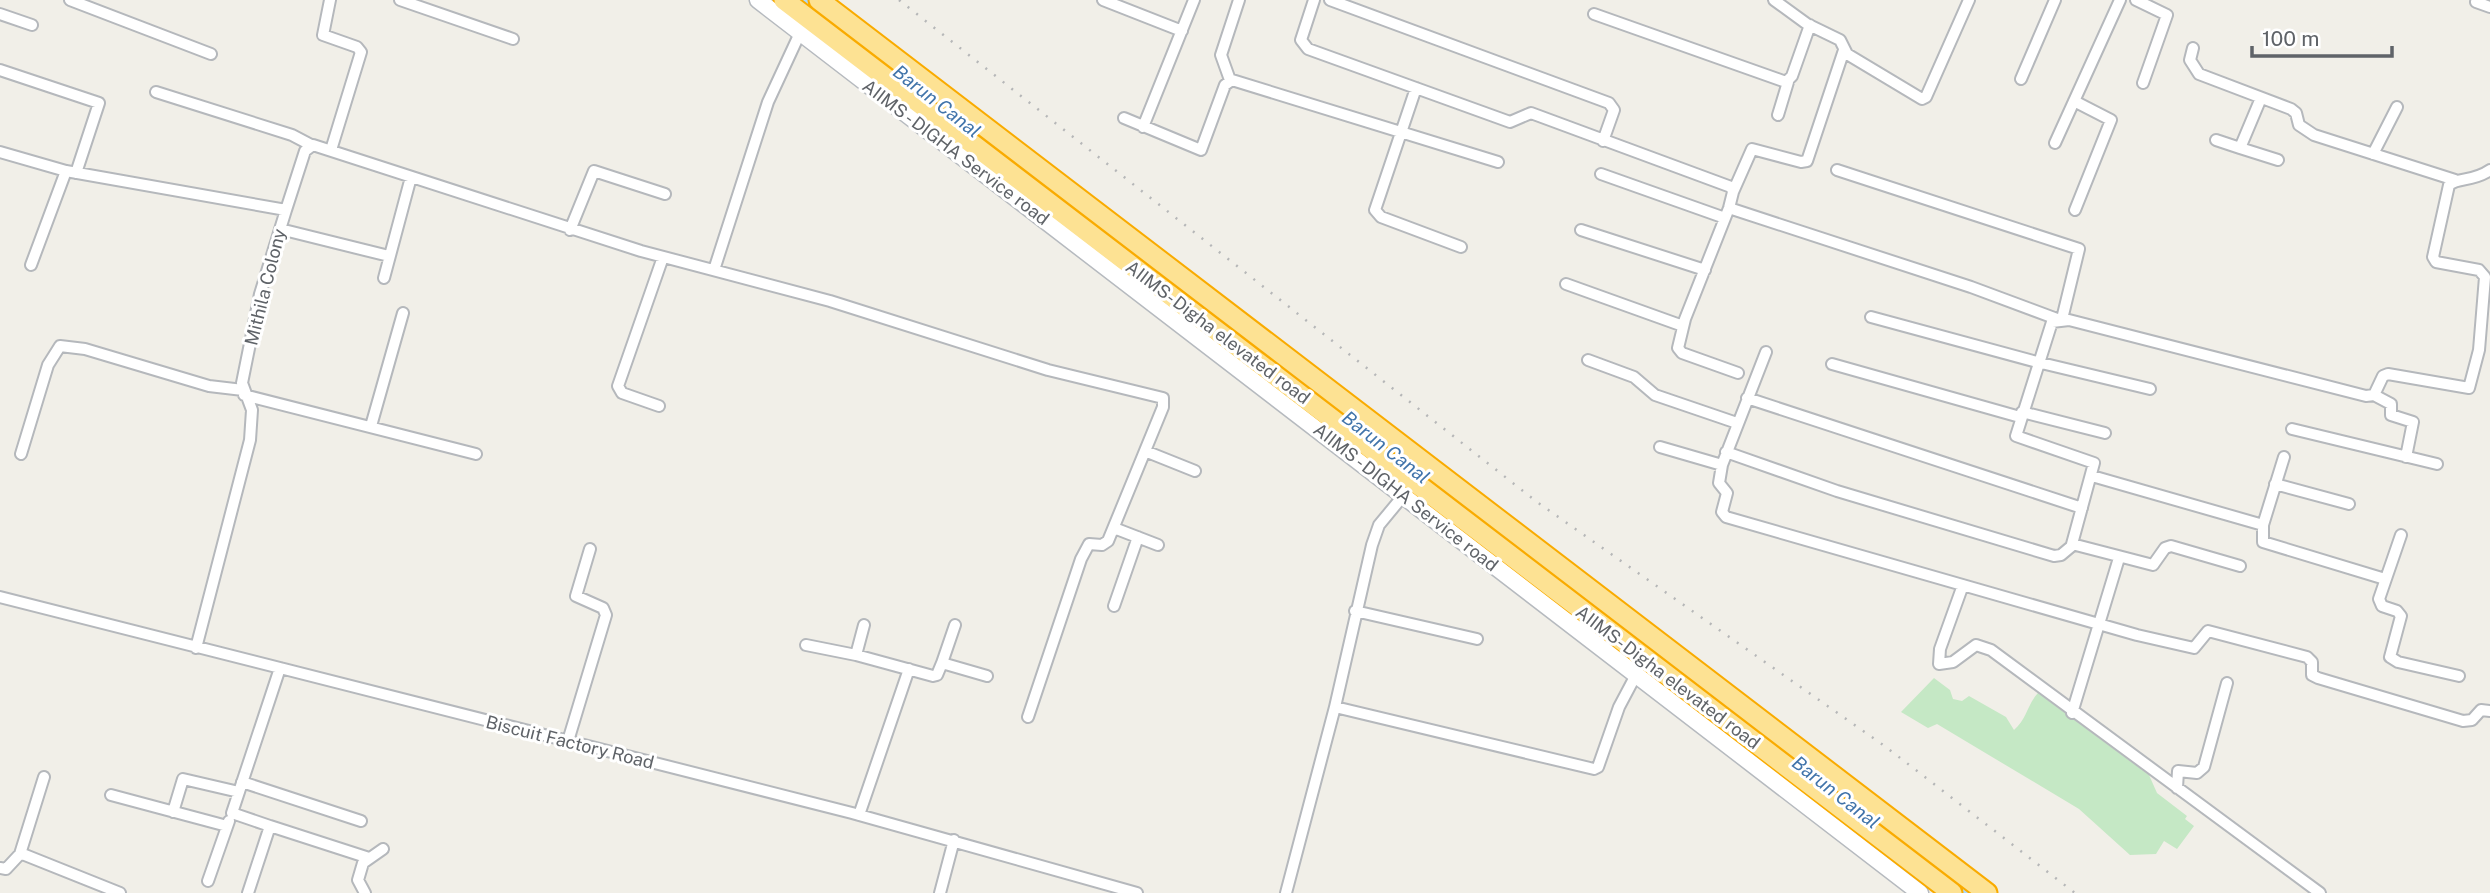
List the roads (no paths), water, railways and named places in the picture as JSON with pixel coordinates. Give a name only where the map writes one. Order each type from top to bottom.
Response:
[{"type":"highway","name":"AIIMS- Digha elevated road","points":[[784,0],[1952,893]]},
{"type":"highway","name":"AIIMS- Digha elevated road","points":[[819,0],[1987,893]]},
{"type":"main road","name":"AIIMS - DIGHA Service road","points":[[758,0],[1920,893]]},
{"type":"street","points":[[70,0],[211,54]]},
{"type":"street","points":[[330,0],[323,35],[361,52],[331,150]]},
{"type":"street","points":[[400,0],[513,39]]},
{"type":"street","points":[[1103,0],[1182,31]]},
{"type":"street","points":[[1143,127],[1194,0]]},
{"type":"street","points":[[1124,118],[1200,150],[1230,80],[1221,59],[1239,0]]},
{"type":"street","points":[[1314,0],[1302,36],[1305,47],[1510,122],[1531,113],[1729,186],[1733,192]]},
{"type":"street","points":[[1330,0],[1609,103],[1614,110],[1603,141]]},
{"type":"street","points":[[1774,0],[1810,25],[1840,40],[1844,50],[1915,97],[1924,99],[1969,0]]},
{"type":"street","points":[[2021,79],[2055,0]]},
{"type":"street","points":[[2055,143],[2120,0]]},
{"type":"street","points":[[2136,0],[2167,15],[2143,83]]},
{"type":"street","points":[[2476,2],[2490,7]]},
{"type":"street","points":[[1594,13],[1788,82]]},
{"type":"street","points":[[0,14],[32,25]]},
{"type":"street","points":[[1777,115],[1810,25]]},
{"type":"street","points":[[714,270],[768,102],[800,33]]},
{"type":"street","points":[[2193,48],[2190,60],[2199,74],[2291,109],[2296,113],[2299,125],[2314,135],[2455,180],[2476,180],[2490,170]]},
{"type":"street","points":[[1738,373],[1679,352],[1683,326],[1752,149],[1806,162],[1844,50]]},
{"type":"street","points":[[0,70],[99,103],[31,265]]},
{"type":"street","points":[[1230,80],[1498,162]]},
{"type":"street","points":[[1416,88],[1403,133],[1376,203],[1376,213],[1461,247]]},
{"type":"street","points":[[156,92],[292,135],[310,145],[570,230],[830,301],[1048,370],[1163,398],[1163,407],[1106,544],[1089,544],[1086,547],[1058,621],[1028,718]]},
{"type":"street","points":[[2240,148],[2261,98]]},
{"type":"street","points":[[2074,101],[2110,120],[2075,210]]},
{"type":"street","points":[[2373,154],[2397,107]]},
{"type":"street","points":[[2216,140],[2278,160]]},
{"type":"street","points":[[286,210],[305,151],[310,145]]},
{"type":"street","name":"Mithila Colony","points":[[0,152],[71,172],[286,210],[260,295],[243,392],[252,410],[250,440],[196,648]]},
{"type":"street","points":[[1726,452],[1837,491],[2054,556],[2061,555],[2073,545],[2095,466],[2092,461],[2018,439],[2016,432],[2048,328],[2060,319],[2079,249],[1837,170]]},
{"type":"street","points":[[570,230],[593,171],[665,194]]},
{"type":"street","points":[[1601,174],[1971,287],[2060,319],[2366,396],[2374,395],[2391,404],[2391,415],[2413,422],[2406,457]]},
{"type":"street","points":[[384,278],[411,177]]},
{"type":"street","points":[[2374,395],[2382,376],[2388,374],[2469,388],[2485,351],[2486,286],[2483,272],[2436,262],[2432,257],[2447,192],[2455,180]]},
{"type":"street","points":[[280,229],[389,256]]},
{"type":"street","points":[[1581,230],[1705,270]]},
{"type":"street","points":[[659,406],[622,393],[618,386],[663,257]]},
{"type":"street","points":[[1566,284],[1683,326]]},
{"type":"street","points":[[371,426],[403,313]]},
{"type":"street","points":[[1871,317],[2037,362],[2150,388]]},
{"type":"street","points":[[21,454],[48,365],[61,346],[78,347],[209,386],[243,392],[476,454]]},
{"type":"street","points":[[1766,352],[1722,465],[1719,483],[1727,495],[1724,516],[2097,625],[2193,648],[2204,632],[2211,631],[2309,659],[2311,673],[2318,678],[2449,717],[2470,721],[2481,710],[2490,710]]},
{"type":"street","points":[[1588,359],[1634,377],[1650,393],[1737,423]]},
{"type":"street","points":[[1832,364],[2021,415],[2105,433]]},
{"type":"street","points":[[1747,398],[2082,508]]},
{"type":"street","points":[[2292,429],[2437,464]]},
{"type":"street","points":[[1660,447],[1722,465]]},
{"type":"street","points":[[1145,451],[1195,471]]},
{"type":"street","points":[[2284,457],[2263,525],[2261,539],[2265,544],[2385,579]]},
{"type":"street","points":[[2092,476],[2263,525]]},
{"type":"street","points":[[2275,484],[2349,504]]},
{"type":"street","points":[[1286,893],[1335,707],[1355,611],[1376,533],[1403,496]]},
{"type":"street","points":[[1114,528],[1158,545]]},
{"type":"street","points":[[2401,535],[2385,579],[2380,604],[2401,616],[2390,657],[2398,662],[2459,676]]},
{"type":"street","points":[[1114,606],[1138,537]]},
{"type":"street","points":[[2073,545],[2153,565],[2165,548],[2171,546],[2240,566]]},
{"type":"street","points":[[568,741],[606,615],[603,608],[576,594],[590,549]]},
{"type":"street","points":[[2072,713],[2119,558]]},
{"type":"street","points":[[1964,585],[1940,649],[1939,664],[1953,662],[1971,647],[1985,647],[2320,893]]},
{"type":"street","name":"Biscuit Factory Road","points":[[0,597],[859,815],[1138,893]]},
{"type":"street","points":[[1355,611],[1477,639]]},
{"type":"street","points":[[856,655],[864,625]]},
{"type":"street","points":[[806,645],[935,676],[956,625]]},
{"type":"street","points":[[942,663],[987,676]]},
{"type":"street","points":[[208,881],[280,668]]},
{"type":"street","points":[[859,815],[909,669]]},
{"type":"street","points":[[1335,707],[1594,769],[1598,767],[1619,707],[1637,673]]},
{"type":"street","points":[[2177,788],[2178,771],[2197,773],[2204,767],[2227,683]]},
{"type":"street","points":[[0,868],[10,866],[20,854],[44,777]]},
{"type":"street","points":[[173,812],[185,779],[241,787],[361,821]]},
{"type":"street","points":[[111,795],[227,826]]},
{"type":"street","points":[[232,813],[369,858]]},
{"type":"street","points":[[248,893],[270,826]]},
{"type":"street","points":[[940,893],[954,840]]},
{"type":"street","points":[[365,893],[358,880],[362,865],[383,849]]},
{"type":"street","points":[[20,854],[120,893]]},
{"type":"waterway","name":"Barun Canal","points":[[805,0],[821,12]]},
{"type":"waterway","name":"Barun Canal","points":[[1155,269],[1875,822]]},
{"type":"waterway","name":"Barun Canal","points":[[1949,878],[1968,893]]},
{"type":"railway","points":[[899,0],[1537,502],[1886,747],[2075,893]]}]
